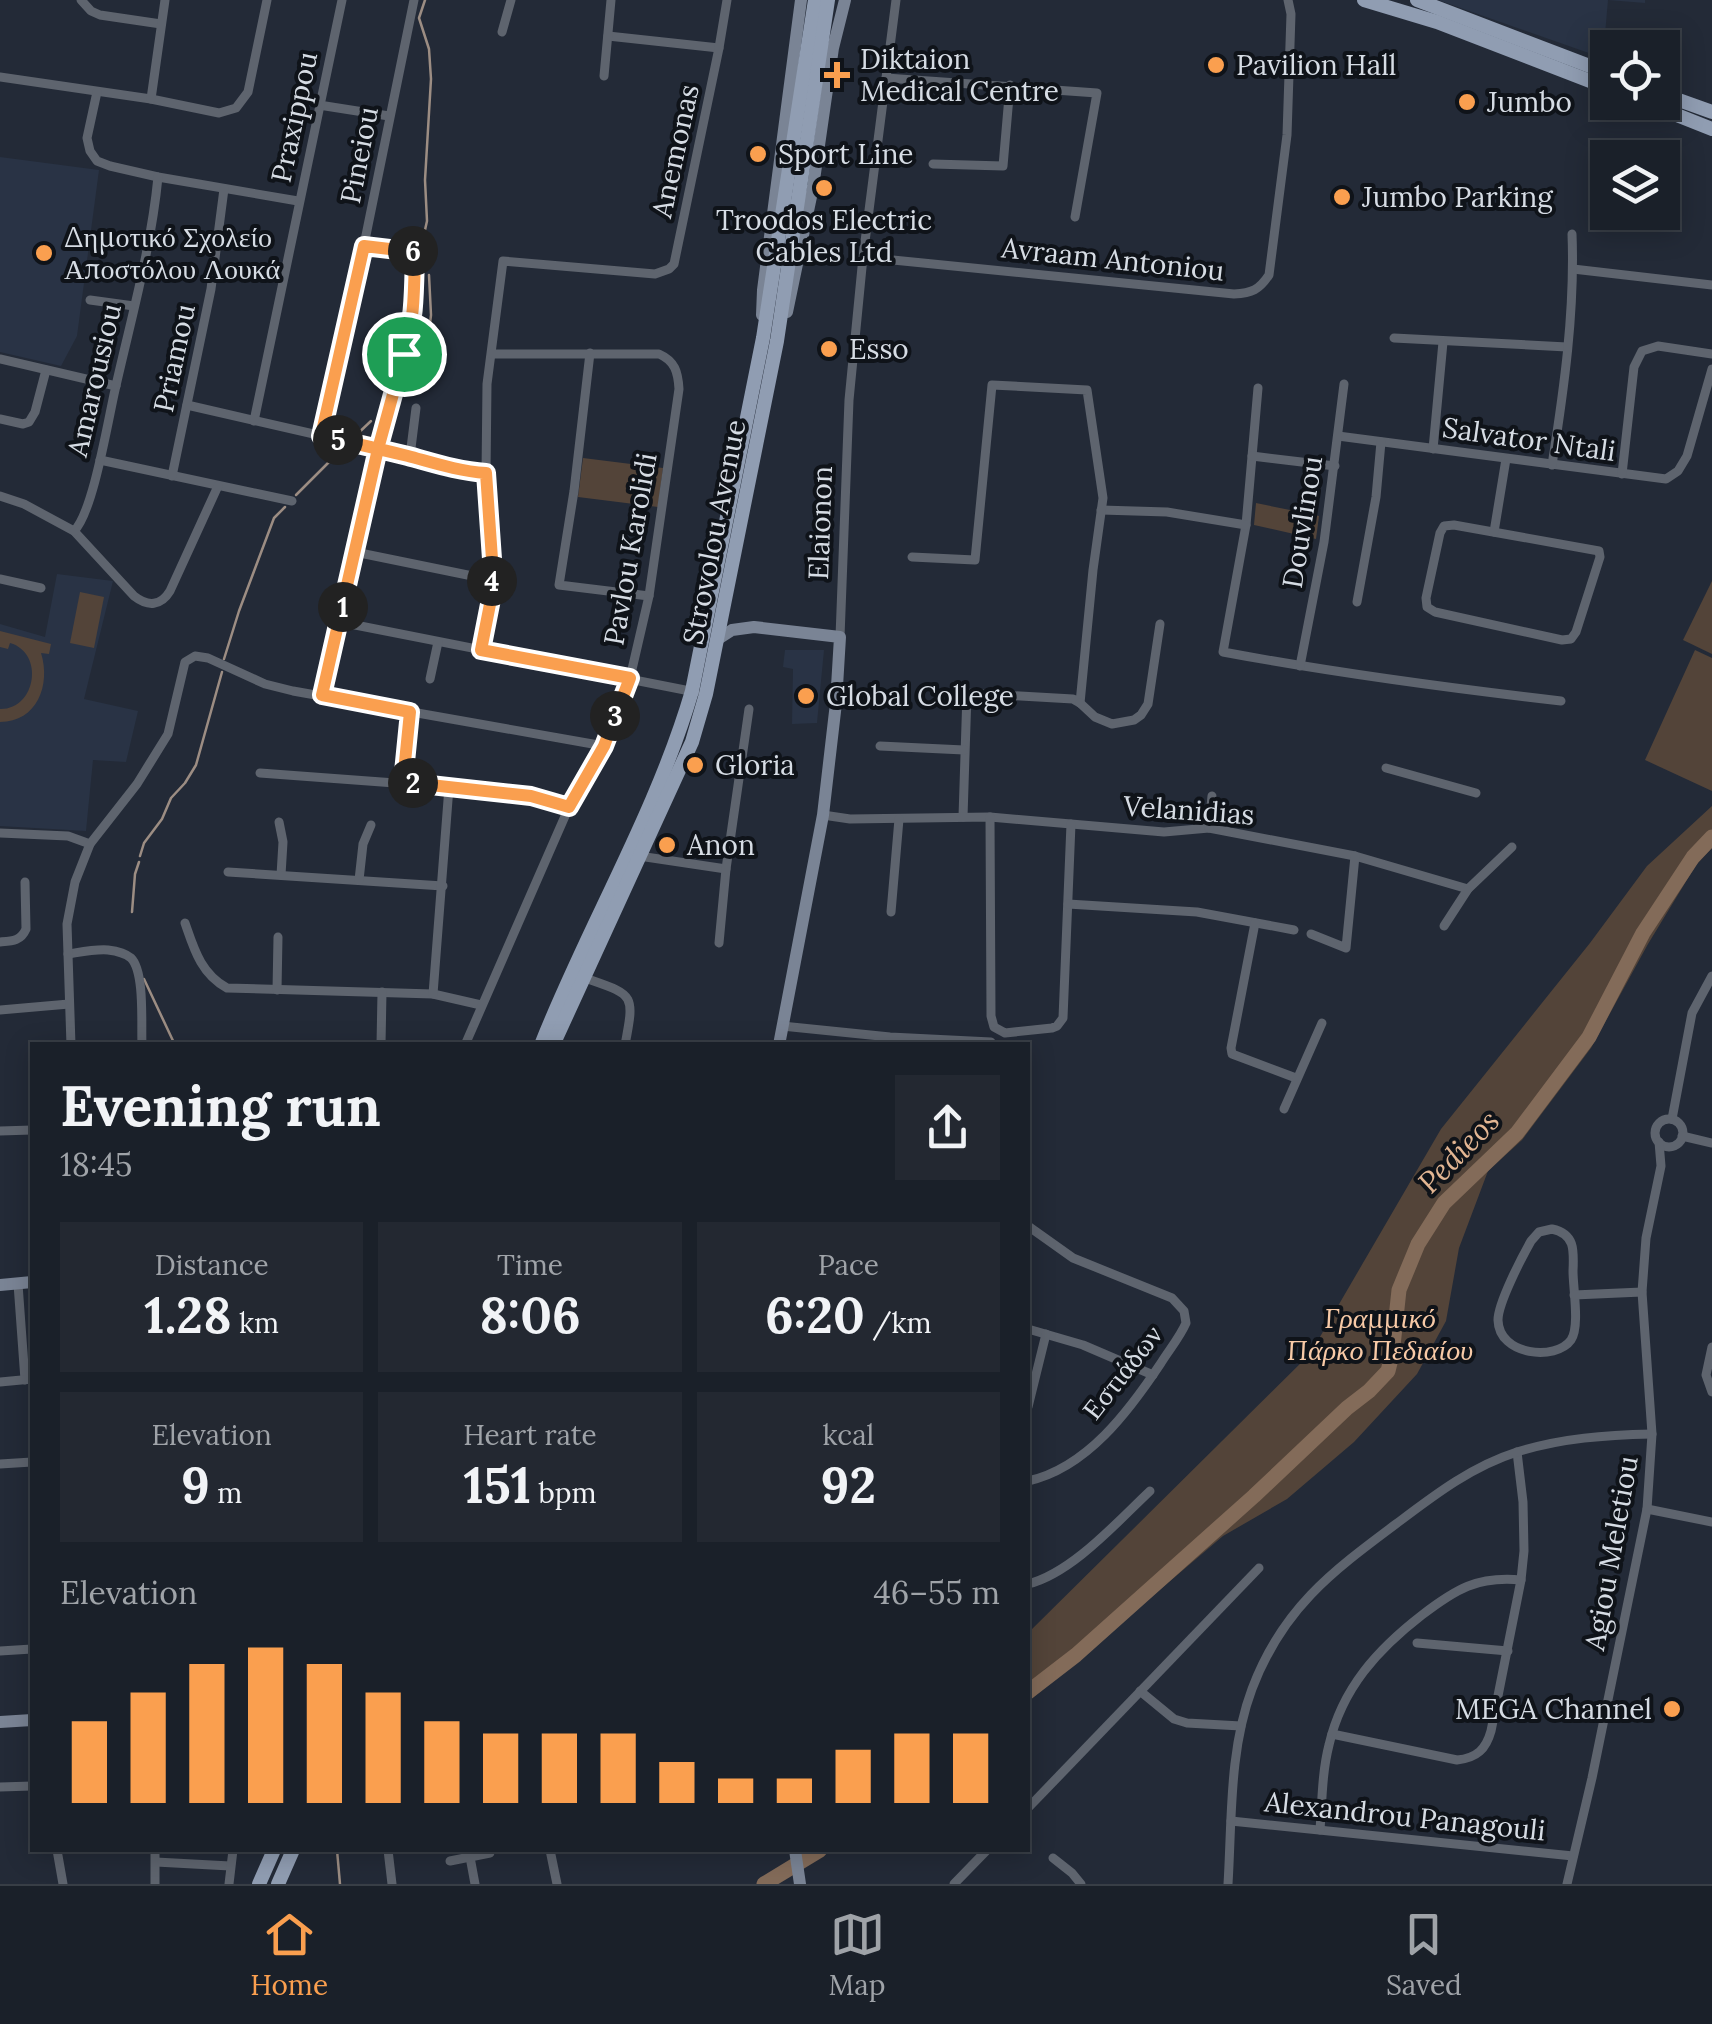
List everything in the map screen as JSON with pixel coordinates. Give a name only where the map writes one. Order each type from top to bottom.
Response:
[{"type":"main road","points":[[770,339],[762,296],[801,0]]},
{"type":"main road","name":"Strovolou Avenue","points":[[542,1042],[571,973],[692,742],[770,339],[815,0]]},
{"type":"main road","name":"Strovolou Avenue","points":[[699,693],[725,605],[828,0]]},
{"type":"main road","points":[[770,339],[786,316],[845,0]]},
{"type":"main road","points":[[1364,0],[1437,22],[1590,81]]},
{"type":"main road","points":[[1417,0],[1590,66]]},
{"type":"main road","points":[[1680,101],[1711,112]]},
{"type":"main road","points":[[1680,116],[1712,129]]},
{"type":"main road","points":[[725,605],[738,621],[754,627],[840,637]]},
{"type":"main road","points":[[718,639],[732,630],[754,627]]},
{"type":"main road","name":"Elaionon","points":[[780,1042],[823,816],[840,637]]},
{"type":"main road","name":"Strovolou Avenue","points":[[554,1042],[585,978],[634,855]]},
{"type":"main road","points":[[0,1285],[26,1283]]},
{"type":"main road","points":[[0,1722],[30,1720]]},
{"type":"main road","points":[[260,1884],[273,1852]]},
{"type":"main road","points":[[278,1884],[292,1852]]},
{"type":"main road","points":[[794,1852],[800,1884]]},
{"type":"street","points":[[81,0],[100,15],[161,24]]},
{"type":"street","points":[[151,98],[164,0]]},
{"type":"street","points":[[0,78],[151,98],[219,113],[232,111],[242,104],[248,92],[267,0]]},
{"type":"street","name":"Praxippou","points":[[254,421],[342,0]]},
{"type":"street","name":"Pineiou","points":[[321,436],[414,0]]},
{"type":"street","points":[[502,32],[511,0]]},
{"type":"street","points":[[604,76],[611,0]]},
{"type":"street","name":"Anemonas","points":[[492,354],[503,261],[628,273],[662,272],[674,264],[727,0]]},
{"type":"street","name":"Elaionon","points":[[840,637],[848,400],[896,0]]},
{"type":"street","points":[[1288,0],[1291,14]]},
{"type":"street","points":[[1291,14],[1298,0]]},
{"type":"street","name":"Avraam Antoniou","points":[[863,257],[1234,294],[1252,292],[1270,275],[1287,135],[1291,14]]},
{"type":"street","points":[[608,36],[719,48]]},
{"type":"street","points":[[886,78],[1097,92],[1075,218]]},
{"type":"street","points":[[933,164],[1003,166],[1010,85]]},
{"type":"street","points":[[96,92],[88,138],[93,157],[103,164],[298,201]]},
{"type":"street","points":[[319,105],[389,116]]},
{"type":"street","name":"Amarousiou","points":[[74,531],[85,516],[100,460],[150,240],[158,176]]},
{"type":"street","name":"Priamou","points":[[172,476],[212,288],[224,189]]},
{"type":"street","points":[[1552,464],[1567,348],[1572,234]]},
{"type":"street","points":[[364,246],[430,255]]},
{"type":"street","points":[[322,695],[378,449],[410,337],[415,252]]},
{"type":"street","points":[[1573,269],[1712,285]]},
{"type":"street","points":[[90,300],[134,306]]},
{"type":"street","points":[[1394,338],[1567,348]]},
{"type":"street","points":[[1434,449],[1443,342]]},
{"type":"street","points":[[1622,474],[1634,367],[1642,350],[1666,346],[1712,354]]},
{"type":"street","points":[[481,650],[491,609],[486,473],[487,384],[492,354],[590,353],[560,585],[649,596]]},
{"type":"street","name":"Pavlou Karolidi","points":[[466,1042],[569,807],[604,746],[630,678],[649,596],[679,389],[677,372],[669,358],[658,354],[590,353]]},
{"type":"street","points":[[0,359],[116,386]]},
{"type":"street","name":"Salvator Ntali","points":[[1338,436],[1661,479],[1671,476],[1688,456],[1712,369]]},
{"type":"street","points":[[0,419],[23,424],[32,418],[46,370]]},
{"type":"street","name":"Douvlinou","points":[[1300,666],[1324,542],[1344,384]]},
{"type":"street","points":[[912,557],[975,560],[992,385],[1087,390],[1103,498],[1080,703]]},
{"type":"street","points":[[1258,388],[1246,525],[1223,652],[1423,685],[1562,701]]},
{"type":"street","points":[[187,405],[410,456],[458,471],[486,473]]},
{"type":"street","points":[[410,456],[416,408]]},
{"type":"street","points":[[1357,602],[1376,497],[1381,442]]},
{"type":"street","points":[[1252,456],[1334,466]]},
{"type":"street","points":[[1494,532],[1506,458]]},
{"type":"street","points":[[100,460],[292,501]]},
{"type":"street","points":[[0,496],[24,504],[74,531],[134,596],[148,604],[165,600],[218,486]]},
{"type":"street","points":[[1101,510],[1167,512],[1246,525]]},
{"type":"street","points":[[1444,526],[1494,532],[1599,552],[1571,639],[1435,612],[1427,607],[1444,526]]},
{"type":"street","points":[[355,552],[492,580]]},
{"type":"street","points":[[0,579],[41,588]]},
{"type":"street","points":[[340,622],[699,693]]},
{"type":"street","points":[[963,817],[967,693],[1073,699],[1095,717],[1112,724],[1134,720],[1148,704],[1160,624]]},
{"type":"street","points":[[430,679],[438,642]]},
{"type":"street","points":[[71,1042],[67,924],[71,899],[90,844],[137,784],[168,734],[185,662],[196,656],[208,658],[266,684],[604,746]]},
{"type":"street","points":[[719,943],[749,709]]},
{"type":"street","points":[[403,782],[410,712]]},
{"type":"street","points":[[880,746],[964,750]]},
{"type":"street","points":[[1386,768],[1476,793]]},
{"type":"street","points":[[260,774],[403,782],[531,796],[569,807]]},
{"type":"street","points":[[433,994],[449,787]]},
{"type":"street","points":[[1209,828],[1212,796]]},
{"type":"street","name":"Velanidias","points":[[823,816],[990,817],[1164,832],[1209,828],[1355,856],[1468,889]]},
{"type":"street","points":[[990,817],[992,1016],[994,1027],[1005,1032],[1044,1030],[1063,1018],[1071,824]]},
{"type":"street","points":[[890,912],[900,819]]},
{"type":"street","points":[[279,822],[284,842],[281,875]]},
{"type":"street","points":[[360,880],[363,844],[371,825]]},
{"type":"street","points":[[0,833],[68,836],[90,844]]},
{"type":"street","points":[[1444,926],[1468,889],[1512,846]]},
{"type":"street","points":[[634,855],[726,869]]},
{"type":"street","points":[[1311,934],[1346,948],[1355,856]]},
{"type":"street","points":[[228,872],[442,886]]},
{"type":"street","points":[[0,942],[13,941],[24,934],[26,882]]},
{"type":"street","points":[[1068,904],[1197,912],[1294,930]]},
{"type":"street","points":[[185,922],[197,957],[216,982],[227,988],[433,994],[482,1005]]},
{"type":"street","points":[[1256,922],[1232,1054],[1296,1078]]},
{"type":"street","points":[[277,990],[278,937]]},
{"type":"street","points":[[68,954],[106,950],[120,952],[134,963],[139,981],[142,1042]]},
{"type":"street","points":[[1672,1120],[1692,1013],[1712,976]]},
{"type":"street","points":[[585,978],[620,990],[629,1001],[632,1012],[627,1042]]},
{"type":"street","points":[[380,1042],[382,992]]},
{"type":"street","points":[[0,1010],[69,1004]]},
{"type":"street","points":[[1284,1109],[1322,1023]]},
{"type":"street","points":[[782,1026],[890,1041],[991,1042]]},
{"type":"street","points":[[1672,1120],[1680,1126],[1682,1136],[1674,1145],[1665,1146],[1655,1136],[1662,1121],[1672,1120]]},
{"type":"street","points":[[0,1132],[30,1130]]},
{"type":"street","points":[[1682,1136],[1712,1143]]},
{"type":"street","name":"Agiou Meletiou","points":[[1568,1884],[1647,1509],[1652,1434],[1642,1292],[1646,1238],[1661,1166],[1659,1142]]},
{"type":"street","name":"Agiou Meletiou","points":[[1661,1166],[1674,1145]]},
{"type":"street","name":"Εστιάδων","points":[[1030,1227],[1073,1258],[1172,1298],[1186,1322],[1153,1375],[1114,1425],[1090,1448],[1052,1474],[1030,1480]]},
{"type":"street","points":[[1557,1230],[1571,1240],[1575,1253],[1574,1295],[1574,1332],[1568,1344],[1561,1348],[1521,1350],[1504,1338],[1498,1323],[1500,1310],[1531,1241],[1539,1232],[1557,1230]]},
{"type":"street","points":[[0,1382],[29,1380],[26,1283]]},
{"type":"street","points":[[1574,1295],[1642,1292]]},
{"type":"street","points":[[1030,1330],[1096,1350],[1153,1375]]},
{"type":"street","points":[[1030,1399],[1046,1334]]},
{"type":"street","points":[[1712,1347],[1706,1375],[1712,1392]]},
{"type":"street","points":[[1228,1884],[1236,1754],[1252,1689],[1275,1642],[1320,1584],[1455,1481],[1496,1460],[1576,1438],[1652,1434]]},
{"type":"street","points":[[1332,1734],[1458,1760],[1474,1756],[1484,1748],[1521,1580],[1524,1528],[1518,1452]]},
{"type":"street","points":[[0,1464],[30,1462]]},
{"type":"street","points":[[1030,1583],[1086,1551],[1150,1491]]},
{"type":"street","points":[[1647,1509],[1712,1522]]},
{"type":"street","points":[[1030,1806],[1260,1568]]},
{"type":"street","points":[[1320,1830],[1324,1772],[1332,1734],[1352,1686],[1376,1654],[1462,1588],[1492,1579],[1521,1580]]},
{"type":"street","points":[[1417,1643],[1508,1652]]},
{"type":"street","points":[[0,1651],[30,1649]]},
{"type":"street","points":[[1140,1691],[1174,1720],[1241,1726]]},
{"type":"street","points":[[0,1787],[30,1786]]},
{"type":"street","name":"Alexandrou Panagouli","points":[[1232,1821],[1573,1856]]},
{"type":"street","points":[[57,1852],[64,1884]]},
{"type":"street","points":[[155,1884],[156,1852]]},
{"type":"street","points":[[229,1884],[233,1852]]},
{"type":"street","points":[[388,1852],[392,1884]]},
{"type":"street","points":[[450,1860],[490,1852]]},
{"type":"street","points":[[550,1852],[557,1884]]},
{"type":"street","points":[[954,1884],[985,1852]]},
{"type":"street","points":[[470,1857],[476,1884]]},
{"type":"street","points":[[1053,1858],[1081,1884]]},
{"type":"street","points":[[156,1862],[230,1866]]},
{"type":"shaded area","points":[[1438,0],[1608,0],[1605,30],[1590,30],[1590,53]]},
{"type":"shaded area","name":"Δημοτικό Σχολείο Αποστόλου Λουκά","points":[[0,157],[99,170],[77,336],[61,366],[0,352]]},
{"type":"shaded area","points":[[57,574],[113,581],[84,699],[138,711],[126,762],[93,760],[86,831],[0,826],[0,624],[45,637]]},
{"type":"shaded area","name":"Global College","points":[[785,650],[824,650],[817,723],[792,724],[793,669],[783,667]]},
{"type":"green space","points":[[583,458],[663,468],[658,507],[578,497]]},
{"type":"green space","points":[[1256,503],[1319,516],[1316,539],[1254,525]]},
{"type":"green space","points":[[1712,581],[1712,654],[1683,640]]},
{"type":"green space","points":[[80,592],[104,597],[94,648],[70,643]]},
{"type":"green space","points":[[0,631],[51,644],[49,654],[41,653],[44,677],[38,700],[23,716],[0,722],[0,709],[22,701],[32,680],[32,669],[21,649],[10,643],[8,649],[0,647]]},
{"type":"green space","points":[[1695,650],[1712,658],[1712,791],[1645,760]]},
{"type":"green space","name":"Γραμμικό Πάρκο Πεδιαίου","points":[[1712,806],[1712,848],[1696,865],[1648,944],[1591,1048],[1522,1140],[1488,1171],[1459,1248],[1446,1321],[1417,1374],[1354,1442],[1287,1499],[1223,1536],[1030,1700],[1030,1631],[1310,1354],[1441,1129],[1647,866]]},
{"type":"waterway","points":[[423,239],[427,221],[425,180],[431,79],[429,49],[419,18],[425,0]]},
{"type":"waterway","points":[[414,373],[429,332],[429,275]]},
{"type":"waterway","points":[[352,439],[371,421]]},
{"type":"waterway","points":[[296,495],[344,447]]},
{"type":"waterway","points":[[224,659],[274,518],[285,507]]},
{"type":"waterway","points":[[140,856],[171,798],[196,765],[222,672]]},
{"type":"waterway","name":"Pedieos","points":[[1030,1690],[1076,1655],[1388,1371],[1399,1290],[1418,1244],[1444,1203],[1517,1133],[1589,1037],[1643,933],[1693,857],[1712,837]]},
{"type":"waterway","points":[[132,912],[139,862]]},
{"type":"waterway","points":[[144,979],[174,1042]]},
{"type":"waterway","points":[[337,1852],[340,1884]]},
{"type":"waterway","name":"Pedieos","points":[[764,1884],[817,1852]]},
{"type":"place","name":"Pavilion Hall","points":[[1216,65]]},
{"type":"place","name":"Diktaion Medical Centre","points":[[837,75]]},
{"type":"place","name":"Jumbo","points":[[1467,102]]},
{"type":"place","name":"Sport Line","points":[[758,154]]},
{"type":"place","name":"Troodos Electric Cables Ltd","points":[[824,188]]},
{"type":"place","name":"Jumbo Parking","points":[[1342,197]]},
{"type":"place","name":"Δημοτικό Σχολείο Αποστόλου Λουκά","points":[[44,253]]},
{"type":"place","name":"Esso","points":[[829,349]]},
{"type":"place","name":"Global College","points":[[806,696]]},
{"type":"place","name":"Gloria","points":[[695,765]]},
{"type":"place","name":"Anon","points":[[667,845]]},
{"type":"place","name":"MEGA Channel","points":[[1672,1709]]},
{"type":"route","points":[[404,354],[378,449],[322,695],[410,712],[403,782],[531,796],[569,807],[604,746],[630,678],[481,650],[492,594],[486,473],[458,471],[410,456],[378,449],[321,436],[364,246],[415,252],[410,337],[404,354]]}]
